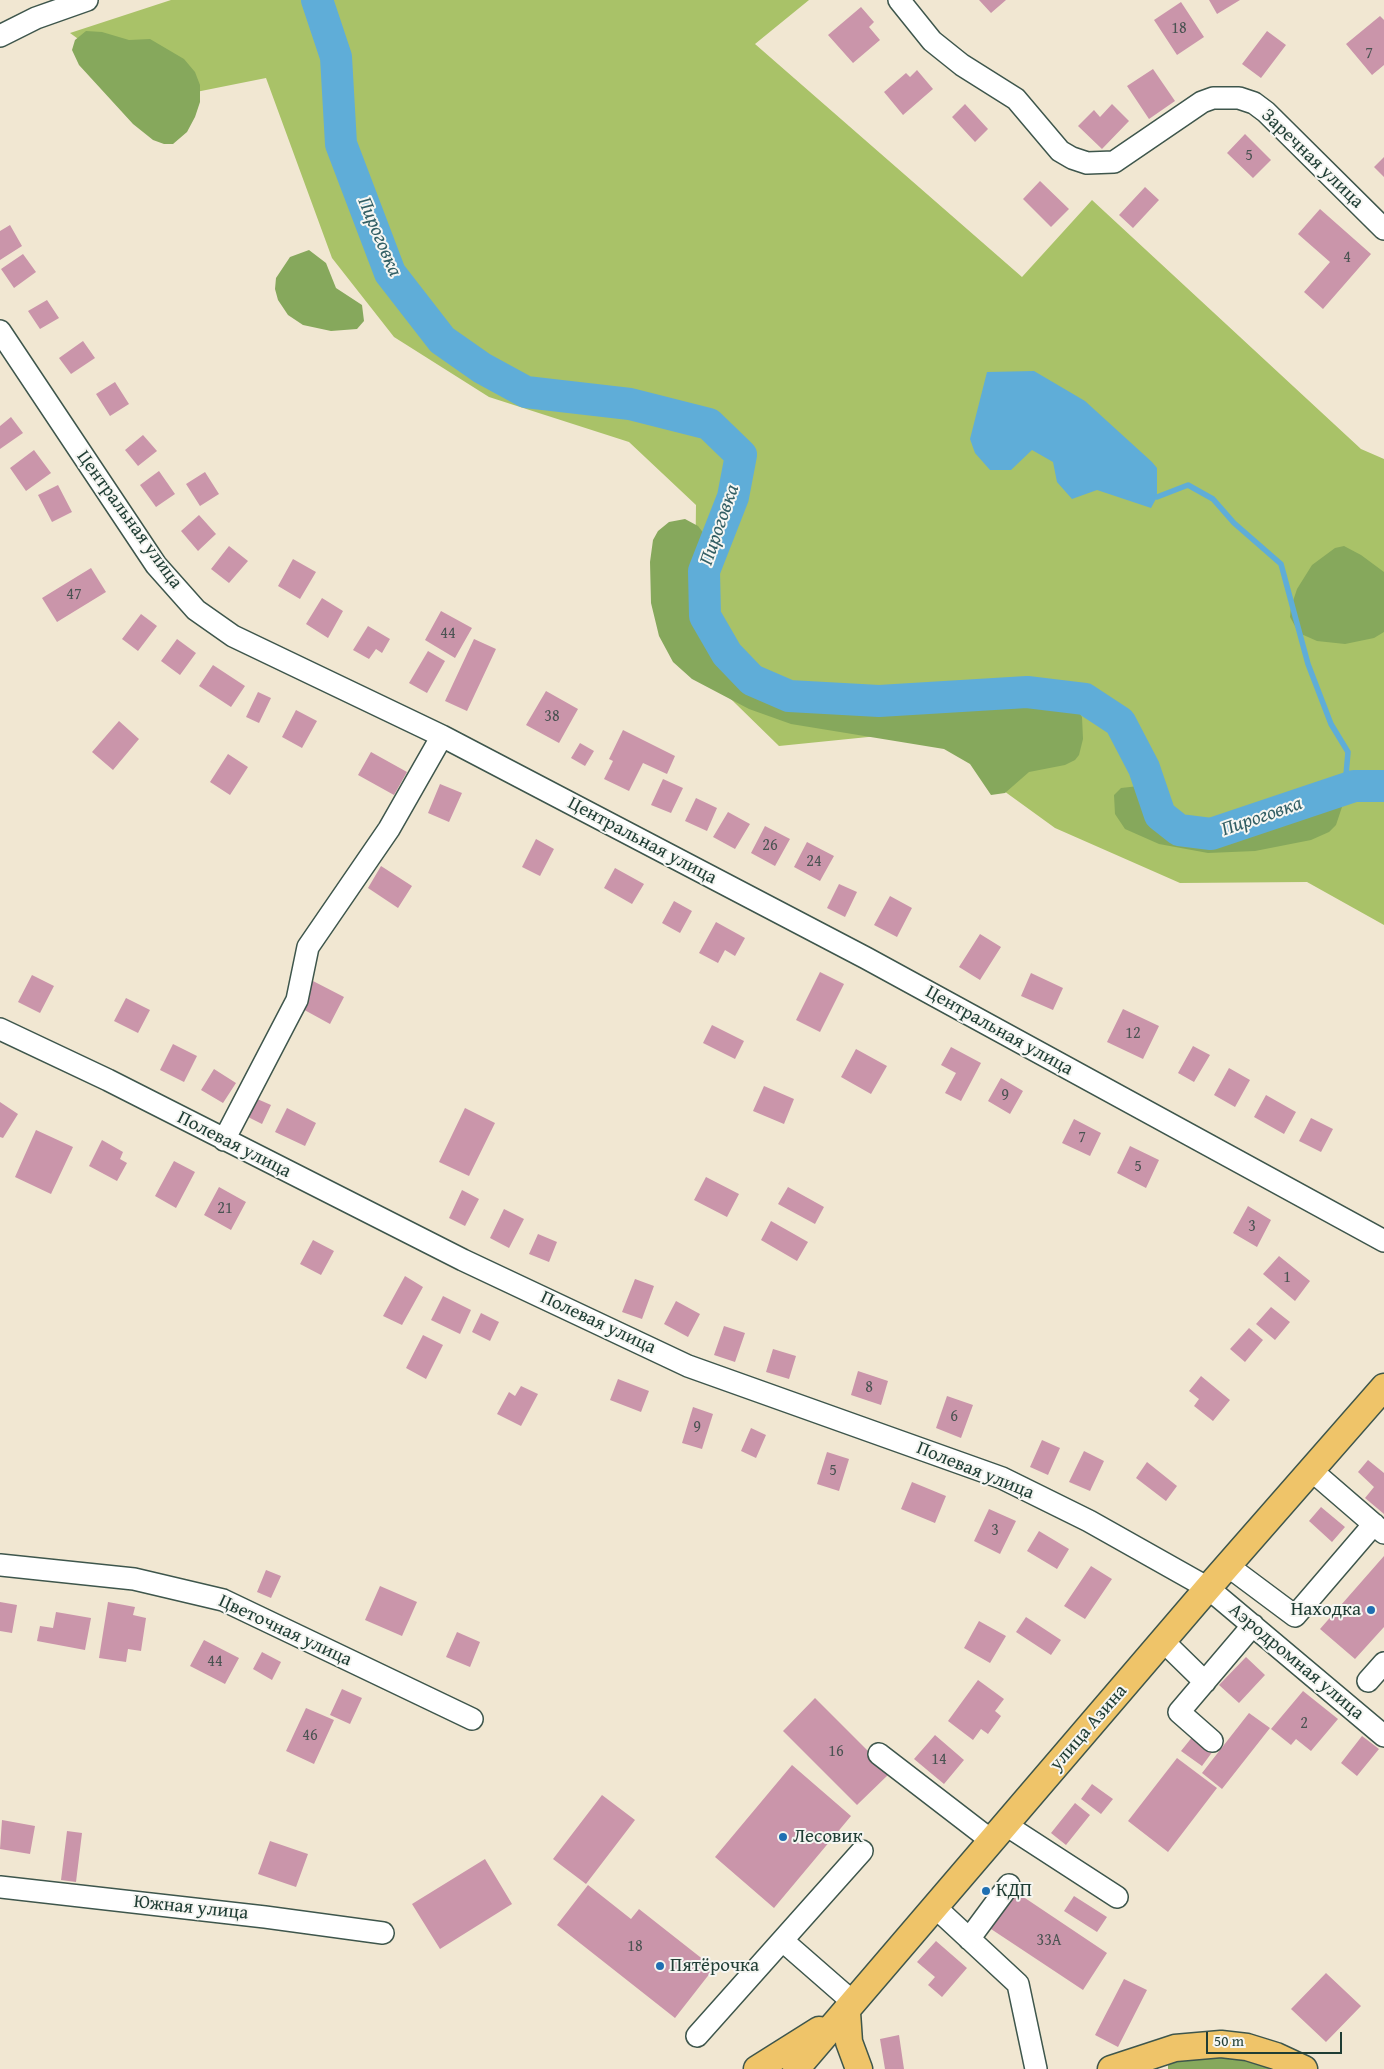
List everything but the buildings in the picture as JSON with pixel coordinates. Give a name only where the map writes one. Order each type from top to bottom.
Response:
[{"type":"main road","name":"улица Азина","points":[[796,2069],[1208,1588],[1384,1388]]},
{"type":"main road","points":[[757,2069],[851,2007]]},
{"type":"main road","points":[[851,2007],[849,2042],[859,2069]]},
{"type":"main road","points":[[1111,2069],[1175,2048],[1221,2044],[1247,2047],[1276,2056],[1304,2069]]},
{"type":"street","points":[[0,36],[36,18],[87,0]]},
{"type":"street","name":"Заречная улица","points":[[899,0],[932,41],[962,65],[1016,99],[1060,150],[1072,158],[1087,163],[1114,162],[1202,102],[1213,98],[1239,98],[1254,103],[1266,112],[1384,229]]},
{"type":"street","name":"Центральная улица","points":[[0,332],[156,565],[196,610],[233,636],[442,736],[875,963],[1384,1241]]},
{"type":"street","points":[[224,1140],[297,1000],[308,947],[389,829],[442,736]]},
{"type":"street","name":"Полевая улица","points":[[0,1029],[463,1260],[688,1366],[1002,1478],[1089,1521],[1208,1588]]},
{"type":"street","points":[[1228,1566],[1295,1616],[1379,1529],[1311,1470]]},
{"type":"street","name":"Цветочная улица","points":[[0,1565],[134,1579],[223,1600],[472,1719]]},
{"type":"street","name":"Аэродромная улица","points":[[1208,1588],[1384,1736]]},
{"type":"street","points":[[1212,1741],[1179,1712],[1253,1625]]},
{"type":"street","points":[[1163,1641],[1205,1682]]},
{"type":"street","points":[[1368,1681],[1384,1663]]},
{"type":"street","points":[[879,1754],[999,1833],[1116,1896]]},
{"type":"street","points":[[697,2036],[784,1941],[862,1851]]},
{"type":"street","points":[[969,1939],[1009,1884]]},
{"type":"street","name":"Южная улица","points":[[0,1887],[265,1917],[383,1933]]},
{"type":"street","points":[[935,1907],[1018,1984],[1036,2069]]},
{"type":"street","points":[[784,1941],[851,2007]]},
{"type":"green space","points":[[171,0],[809,0],[755,44],[1022,277],[1092,200],[1361,449],[1384,459],[1384,925],[1307,882],[1180,883],[1055,828],[986,778],[975,734],[888,735],[779,746],[694,663],[696,505],[629,442],[489,397],[394,337],[332,258],[266,78],[161,99],[70,33]]},
{"type":"green space","points":[[86,31],[102,32],[129,40],[150,39],[184,59],[195,72],[200,85],[200,102],[187,132],[173,144],[164,144],[153,140],[133,124],[79,65],[72,50],[75,40]]},
{"type":"green space","points":[[309,250],[326,263],[336,288],[362,305],[364,321],[357,329],[331,331],[303,325],[288,315],[278,300],[275,289],[276,278],[290,257]]},
{"type":"green space","points":[[685,519],[698,526],[712,544],[715,558],[712,572],[694,602],[694,612],[700,626],[726,659],[764,691],[794,704],[838,711],[866,712],[973,700],[1068,704],[1077,709],[1082,717],[1083,739],[1079,755],[1075,760],[1065,765],[1029,772],[1005,793],[991,795],[970,764],[944,749],[791,724],[749,709],[692,679],[673,662],[659,636],[651,603],[650,562],[653,540],[658,531],[669,522]]},
{"type":"green space","points":[[1344,546],[1361,555],[1384,572],[1384,632],[1374,638],[1345,644],[1317,641],[1299,633],[1290,617],[1291,607],[1297,589],[1312,565],[1335,548]]},
{"type":"green space","points":[[1139,786],[1155,796],[1176,817],[1194,824],[1223,821],[1275,798],[1315,788],[1333,791],[1340,797],[1342,807],[1336,825],[1329,832],[1311,840],[1255,851],[1208,853],[1159,844],[1125,829],[1115,814],[1114,795],[1121,788]]},
{"type":"green space","points":[[1230,2054],[1268,2065],[1273,2069],[1168,2069],[1168,2064],[1176,2058]]},
{"type":"water","points":[[1034,371],[1085,401],[1152,462],[1157,468],[1157,497],[1151,508],[1097,490],[1072,499],[1057,482],[1053,462],[1032,450],[1011,470],[990,470],[975,453],[970,439],[987,372]]},
{"type":"waterway","name":"Пироговка","points":[[317,0],[336,57],[341,144],[390,273],[442,340],[482,368],[526,392],[630,404],[709,424],[741,455],[733,497],[704,571],[705,616],[727,654],[752,680],[789,696],[879,701],[1027,692],[1085,699],[1120,722],[1144,768],[1160,815],[1179,830],[1211,834],[1354,786],[1384,786]]},
{"type":"waterway","points":[[1157,497],[1188,485],[1213,499],[1234,523],[1281,564],[1308,664],[1331,724],[1348,752],[1346,775],[1354,786]]},
{"type":"place","name":"Находка","points":[[1371,1610]]},
{"type":"place","name":"Лесовик","points":[[783,1837]]},
{"type":"place","name":"КДП","points":[[986,1891]]},
{"type":"place","name":"Пятёрочка","points":[[660,1966]]}]
